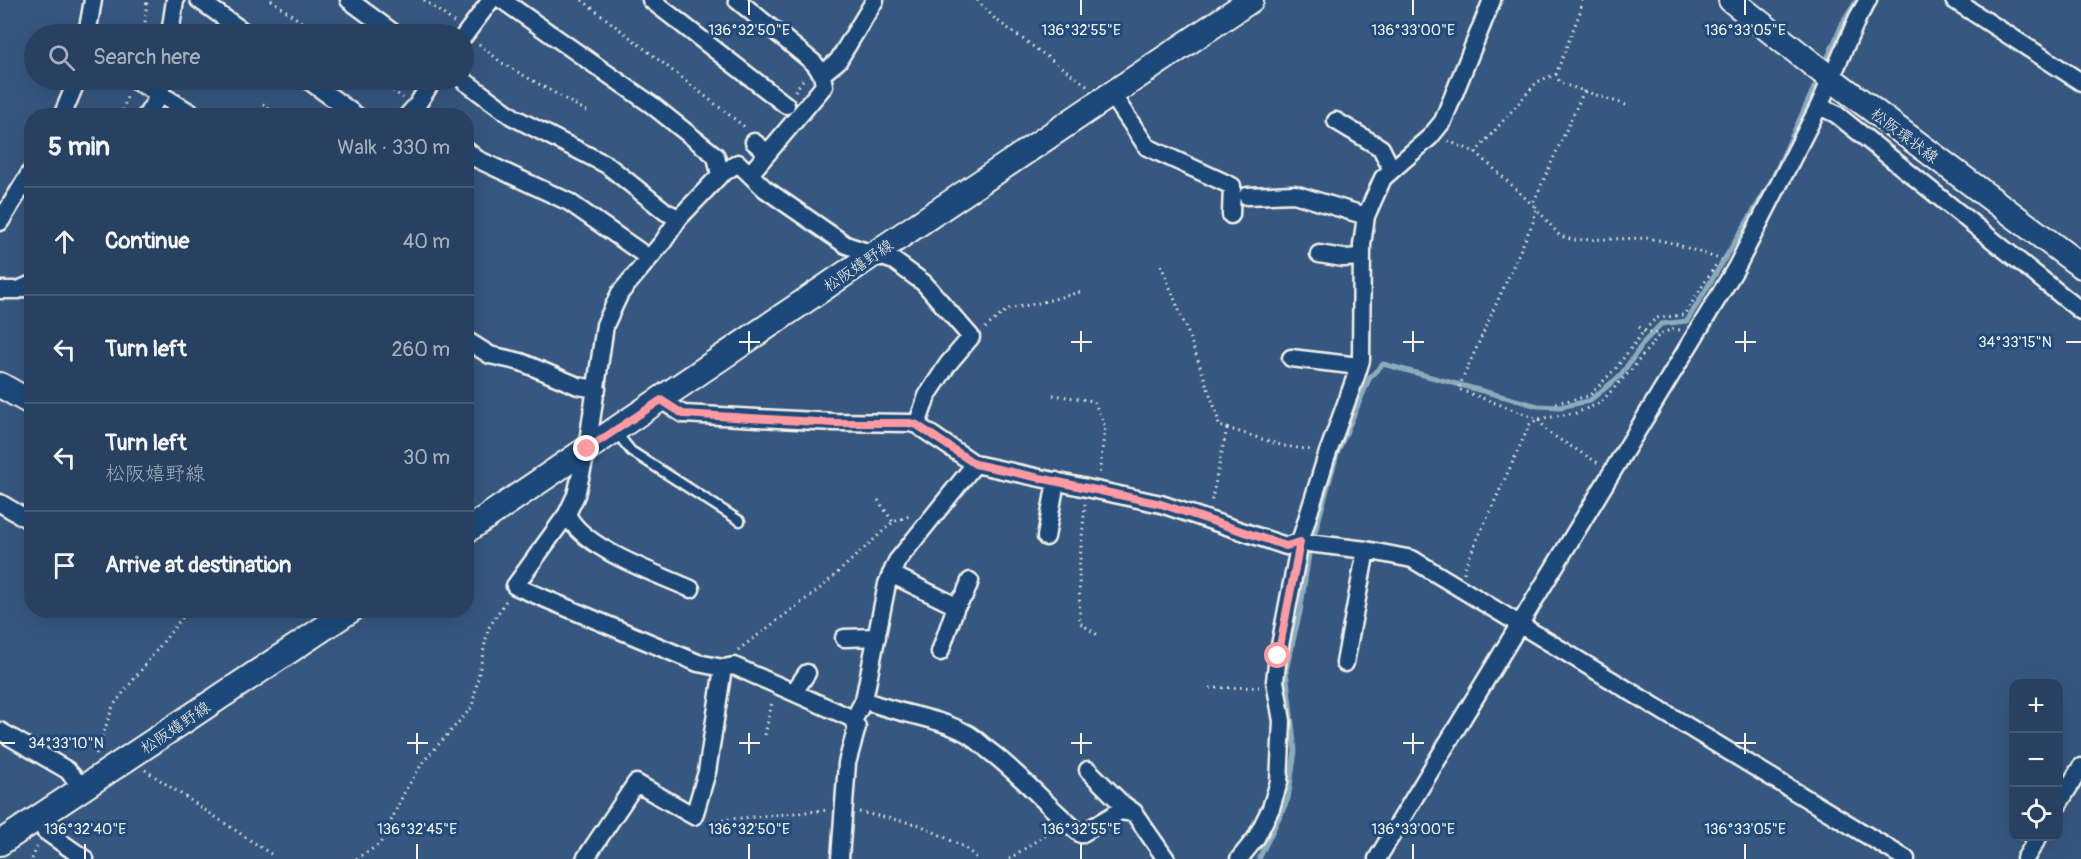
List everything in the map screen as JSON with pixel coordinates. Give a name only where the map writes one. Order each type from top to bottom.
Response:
[{"type":"main road","name":"松阪嬉野線","points":[[474,526],[1107,95],[1251,0]]},
{"type":"main road","name":"松阪環状線","points":[[1731,0],[1830,78],[2081,266]]},
{"type":"main road","points":[[0,386],[24,400]]},
{"type":"main road","name":"松阪嬉野線","points":[[4,834],[83,788],[339,618]]},
{"type":"street","points":[[89,24],[93,0]]},
{"type":"street","points":[[171,24],[175,0]]},
{"type":"street","points":[[199,0],[233,24]]},
{"type":"street","points":[[349,0],[381,24]]},
{"type":"street","points":[[473,24],[491,0]]},
{"type":"street","points":[[502,0],[652,105],[716,156],[720,175]]},
{"type":"street","points":[[651,0],[786,105]]},
{"type":"street","points":[[737,0],[814,63],[822,74],[824,86],[750,174]]},
{"type":"street","points":[[822,74],[838,61],[875,0]]},
{"type":"street","points":[[1239,859],[1256,838],[1271,808],[1280,782],[1282,721],[1276,687],[1278,656],[1300,542],[1361,360],[1362,257],[1366,216],[1383,178],[1443,121],[1492,0]]},
{"type":"street","points":[[1377,859],[1736,268],[1757,208],[1819,106],[1858,17],[1868,0]]},
{"type":"street","points":[[1954,0],[2081,82]]},
{"type":"street","points":[[474,88],[513,117],[607,165],[666,212],[679,218]]},
{"type":"street","points":[[65,108],[73,90]]},
{"type":"street","points":[[150,108],[160,90]]},
{"type":"street","points":[[166,90],[187,108]]},
{"type":"street","points":[[322,90],[346,108]]},
{"type":"street","points":[[419,108],[428,90]]},
{"type":"street","points":[[1107,95],[1147,147],[1232,186],[1231,214]]},
{"type":"street","points":[[1819,106],[1836,114],[2081,311]]},
{"type":"street","points":[[1336,121],[1381,148],[1392,170]]},
{"type":"street","points":[[754,142],[768,153]]},
{"type":"street","points":[[474,157],[569,202],[650,258]]},
{"type":"street","points":[[840,859],[847,763],[857,727],[851,718],[734,666],[723,668],[698,663],[515,586],[567,514],[576,495],[587,449],[605,325],[620,293],[650,258],[679,218],[720,175],[738,163],[765,189],[846,245],[894,261],[924,283],[971,337],[948,364],[927,396],[917,425]]},
{"type":"street","points":[[0,222],[24,183]]},
{"type":"street","points":[[1247,196],[1294,194],[1366,216]]},
{"type":"street","points":[[1319,254],[1343,258],[1362,257]]},
{"type":"street","points":[[0,290],[18,291],[24,288]]},
{"type":"street","points":[[474,345],[490,355],[521,362],[578,386],[597,389]]},
{"type":"street","points":[[1291,358],[1359,366]]},
{"type":"street","points":[[661,400],[683,414],[917,425],[975,464],[1161,504],[1286,546],[1300,542],[1366,550],[1412,559],[1906,859]]},
{"type":"street","points":[[853,721],[864,700],[887,584],[897,561],[975,464]]},
{"type":"street","points":[[1046,537],[1056,481]]},
{"type":"street","points":[[0,503],[24,517]]},
{"type":"street","points":[[567,514],[572,525],[601,548],[691,589]]},
{"type":"street","points":[[1345,663],[1366,550]]},
{"type":"street","points":[[891,574],[956,606]]},
{"type":"street","points":[[940,652],[956,606],[965,594],[970,581]]},
{"type":"street","points":[[844,638],[877,637]]},
{"type":"street","points":[[585,859],[636,783],[694,816],[707,772],[723,668]]},
{"type":"street","points":[[787,689],[807,673]]},
{"type":"street","points":[[864,700],[926,717],[966,733],[1012,767],[1065,821],[1081,834],[1120,811],[1134,813]]},
{"type":"street","points":[[0,731],[68,770],[83,788]]},
{"type":"street","points":[[2063,796],[2081,767]]},
{"type":"street","points":[[1088,770],[1134,813],[1166,859]]},
{"type":"street","points":[[45,831],[85,859]]},
{"type":"street","points":[[2025,859],[2036,841]]},
{"type":"lane","points":[[614,431],[631,451],[740,521]]},
{"type":"path","points":[[145,24],[147,0]]},
{"type":"path","points":[[271,0],[304,24]]},
{"type":"path","points":[[424,0],[453,24]]},
{"type":"path","points":[[582,0],[758,136],[754,142]]},
{"type":"path","points":[[977,0],[995,19],[1107,95]]},
{"type":"path","points":[[1582,0],[1580,12],[1556,74],[1560,83],[1629,106]]},
{"type":"path","points":[[474,41],[501,63],[588,112]]},
{"type":"path","points":[[1476,152],[1537,82],[1556,74]]},
{"type":"path","points":[[392,90],[413,108]]},
{"type":"path","points":[[1584,92],[1534,201],[1536,208],[1533,222],[1458,389],[1538,419],[1549,433],[1612,471]]},
{"type":"path","points":[[263,104],[268,108]]},
{"type":"path","points":[[1435,131],[1446,141],[1476,152],[1536,208],[1560,236],[1573,240],[1648,238],[1673,243],[1720,259],[1736,268]]},
{"type":"path","points":[[1556,403],[1589,396],[1616,368],[1656,318],[1684,315],[1720,259]]},
{"type":"path","points":[[1161,265],[1192,343],[1220,426],[1284,446],[1328,454]]},
{"type":"path","points":[[971,337],[1008,309],[1080,292]]},
{"type":"path","points":[[1640,327],[1644,331],[1660,334]]},
{"type":"path","points":[[1462,590],[1465,566],[1530,424],[1538,419],[1576,413],[1599,403],[1631,370],[1660,334],[1673,329],[1696,333]]},
{"type":"path","points":[[1207,519],[1227,428]]},
{"type":"path","points":[[878,501],[893,522]]},
{"type":"path","points":[[723,668],[731,655],[822,587],[893,522],[936,505],[942,507]]},
{"type":"path","points":[[356,859],[380,844],[405,791],[423,762],[472,707],[488,629],[515,586]]},
{"type":"path","points":[[1210,688],[1276,687]]},
{"type":"path","points":[[765,735],[773,699],[787,689]]},
{"type":"path","points":[[1009,859],[1065,821]]},
{"type":"waterway","points":[[1824,66],[1843,22],[1857,0]]},
{"type":"waterway","points":[[1259,859],[1288,799],[1295,751],[1286,670],[1300,612],[1309,554],[1337,454],[1370,377],[1383,364],[1538,406],[1560,407],[1589,401],[1620,376],[1645,341],[1661,324],[1687,321],[1771,182],[1819,77]]},
{"type":"route","points":[[587,449],[661,400],[683,414],[834,423],[909,423],[917,425],[975,464],[1100,489],[1161,504],[1286,546],[1300,542],[1278,656]]}]
